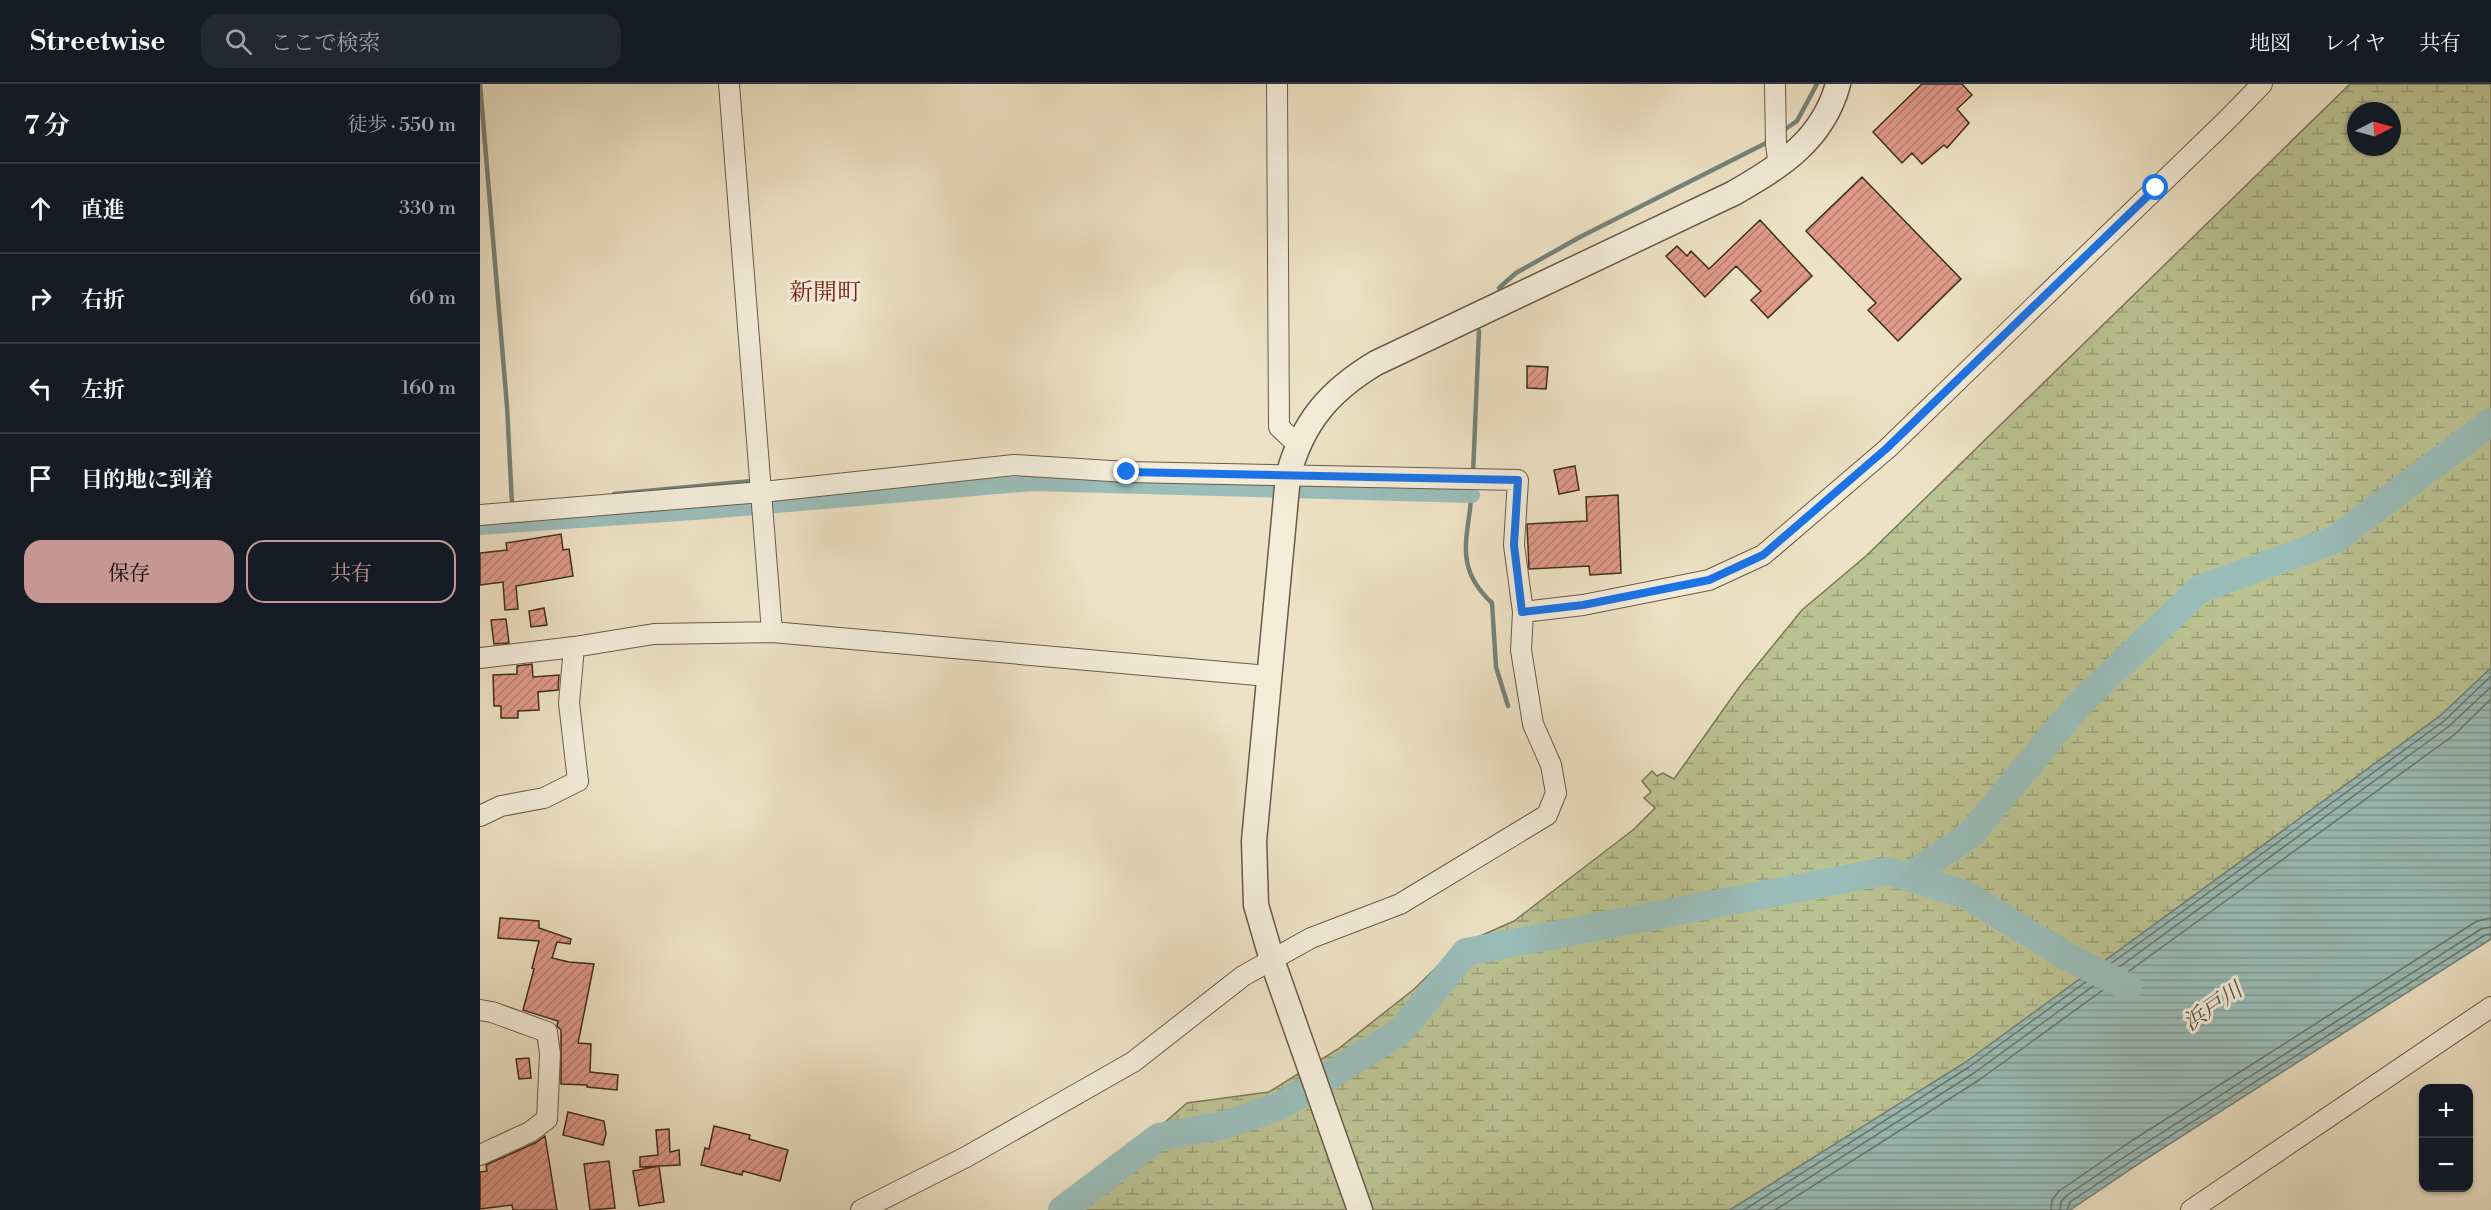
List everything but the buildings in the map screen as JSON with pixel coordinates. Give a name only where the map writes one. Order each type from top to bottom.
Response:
[{"type":"street","points":[[729,84],[772,632]]},
{"type":"street","points":[[1277,84],[1279,427],[1298,445]]},
{"type":"street","points":[[1775,84],[1777,146]]},
{"type":"street","points":[[1360,1210],[1272,960],[1256,905],[1254,841],[1268,675],[1286,488],[1298,445],[1306,427],[1331,396],[1343,384],[1376,363],[1734,193],[1777,146],[1809,139],[1828,110],[1838,84]]},
{"type":"street","points":[[1522,612],[1583,605],[1709,580],[1763,555],[1887,448],[2262,84]]},
{"type":"street","points":[[480,515],[762,492],[1014,465],[1127,472],[1286,488],[1518,480],[1514,545],[1522,612],[1521,650],[1533,724],[1551,765],[1556,793],[1547,815],[1400,904],[1311,938],[1243,976],[1133,1062],[966,1157],[861,1210]]},
{"type":"street","points":[[480,658],[574,647],[654,634],[772,632],[1268,675]]},
{"type":"street","points":[[480,816],[501,806],[544,798],[578,781],[569,703],[574,647]]},
{"type":"street","points":[[2191,1210],[2434,1047],[2491,1006]]},
{"type":"street","points":[[480,1010],[492,1012],[547,1032],[550,1054],[548,1119],[530,1132],[480,1155]]},
{"type":"green space","points":[[2350,84],[2491,84],[2491,668],[2440,716],[1966,1062],[1730,1210],[1051,1210],[1145,1140],[1187,1103],[1269,1092],[1338,1049],[1413,990],[1460,945],[1514,921],[1633,830],[1655,808],[1644,798],[1651,792],[1642,781],[1652,771],[1657,776],[1663,773],[1674,779],[1740,686],[1802,610],[1866,556]]},
{"type":"water","name":"浜戸川","points":[[2491,668],[2491,939],[2070,1210],[1730,1210],[1966,1062],[2440,716]]},
{"type":"waterway","points":[[480,84],[507,406],[512,504]]},
{"type":"waterway","points":[[1781,132],[1797,121],[1817,84]]},
{"type":"waterway","points":[[1499,288],[1516,273],[1580,237],[1770,141]]},
{"type":"waterway","points":[[1473,474],[1479,331]]},
{"type":"waterway","points":[[1909,877],[1972,833],[2078,705],[2200,589],[2334,540],[2491,422]]},
{"type":"waterway","points":[[614,494],[752,481]]},
{"type":"waterway","points":[[480,527],[708,511],[1032,483],[1472,495]]},
{"type":"waterway","points":[[1472,485],[1466,547],[1467,561],[1471,575],[1479,589],[1492,603],[1496,667],[1508,706]]},
{"type":"waterway","points":[[1062,1210],[1159,1137],[1224,1125],[1280,1106],[1401,1031],[1466,952],[1887,871],[1964,894],[2070,958],[2128,987]]},
{"type":"district","name":"新開町","points":[[825,293]]},
{"type":"route","points":[[1127,472],[1518,480],[1514,545],[1522,612],[1583,605],[1709,580],[1763,555],[1802,524],[1887,448],[2156,188]]}]
